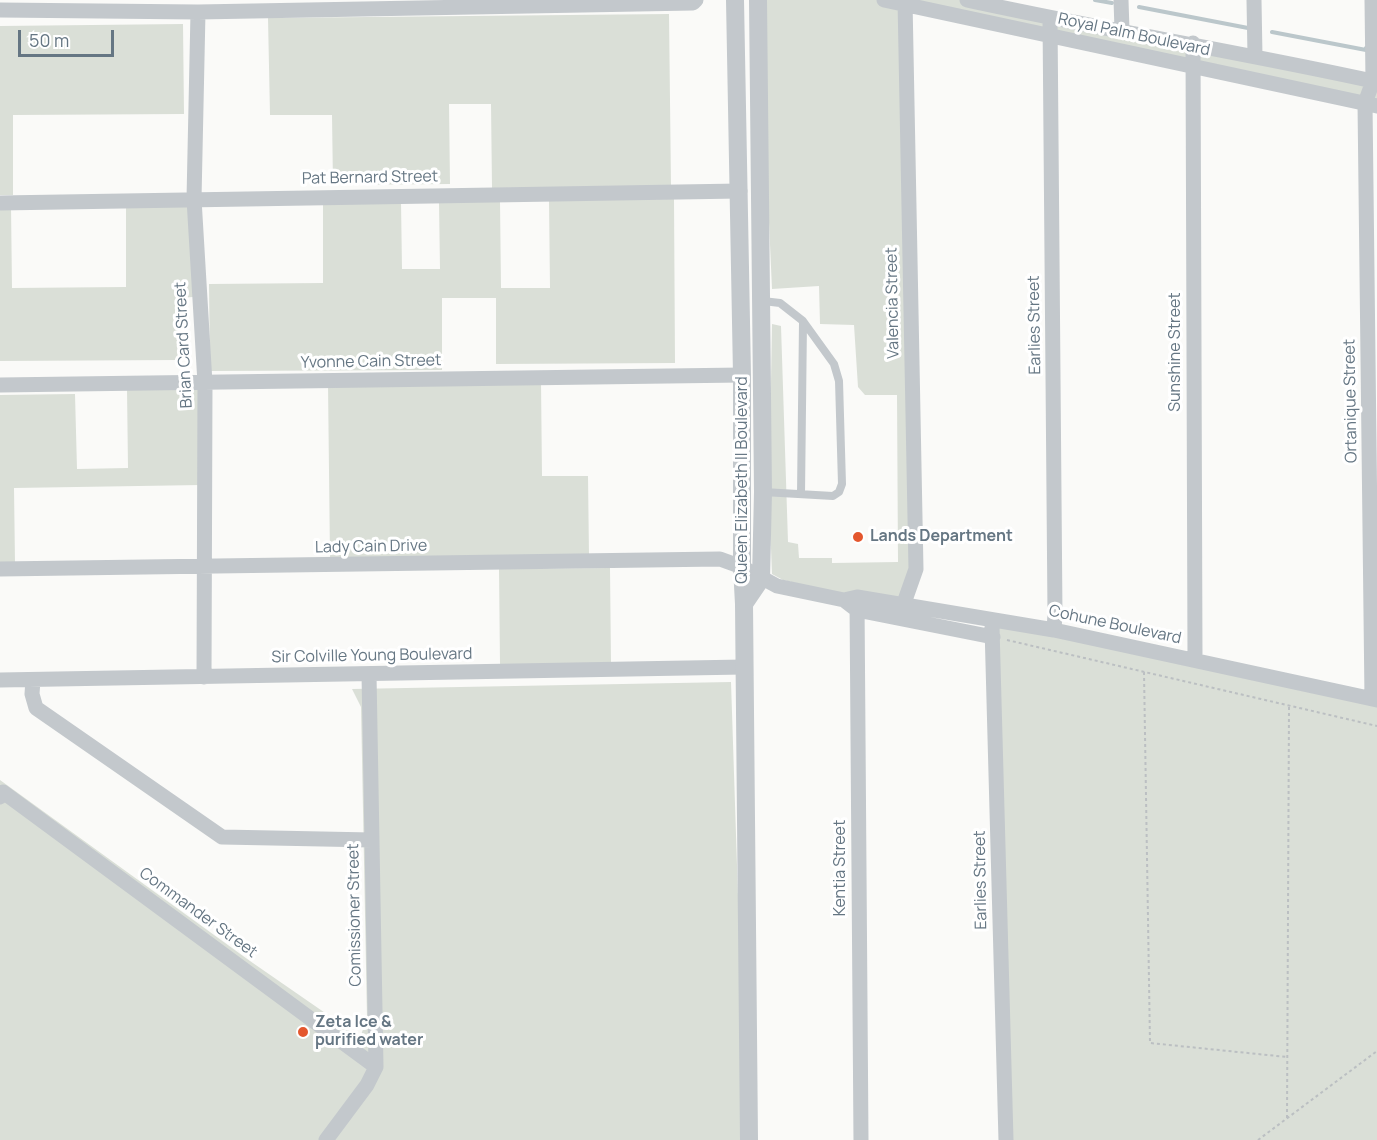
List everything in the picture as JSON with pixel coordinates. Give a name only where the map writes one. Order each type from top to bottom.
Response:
[{"type":"street","points":[[0,10],[198,12],[693,3],[696,0]]},
{"type":"street","name":"Queen Elizabeth II Boulevard","points":[[735,0],[740,191],[744,604]]},
{"type":"street","name":"Queen Elizabeth II Boulevard","points":[[744,604],[761,579],[764,492],[758,0]]},
{"type":"street","name":"Royal Palm Boulevard","points":[[884,0],[905,2],[1371,105]]},
{"type":"street","name":"Royal Palm Boulevard","points":[[967,0],[1375,81]]},
{"type":"street","points":[[1122,0],[1122,30]]},
{"type":"street","points":[[1254,0],[1255,56]]},
{"type":"street","points":[[1371,105],[1375,81],[1372,0]]},
{"type":"street","name":"Valencia Street","points":[[904,603],[916,569],[905,2]]},
{"type":"street","name":"Brian Card Street","points":[[198,12],[195,199],[205,383],[204,677]]},
{"type":"street","name":"Earlies Street","points":[[1050,18],[1054,630]]},
{"type":"street","name":"Sunshine Street","points":[[1193,44],[1195,660]]},
{"type":"street","name":"Ortanique Street","points":[[1371,105],[1375,700]]},
{"type":"street","name":"Pat Bernard Street","points":[[0,203],[740,191]]},
{"type":"street","points":[[741,301],[763,301]]},
{"type":"street","name":"Yvonne Cain Street","points":[[0,385],[742,375]]},
{"type":"street","points":[[742,491],[764,492]]},
{"type":"street","name":"Lady Cain Drive","points":[[0,569],[205,568],[720,559],[742,567],[761,579]]},
{"type":"street","name":"Cohune Boulevard","points":[[761,579],[777,586],[993,636]]},
{"type":"street","name":"Cohune Boulevard","points":[[853,602],[904,603],[992,618],[1375,700]]},
{"type":"street","name":"Kentia Street","points":[[853,602],[861,1140]]},
{"type":"street","points":[[744,604],[749,1140]]},
{"type":"street","name":"Earlies Street","points":[[992,618],[1005,1140]]},
{"type":"street","name":"Sir Colville Young Boulevard","points":[[0,680],[744,667]]},
{"type":"street","name":"Comissioner Street","points":[[369,674],[376,1067]]},
{"type":"street","points":[[33,680],[32,693],[36,708],[222,837],[372,840]]},
{"type":"street","name":"Commander Street","points":[[1,793],[376,1067]]},
{"type":"street","points":[[326,1140],[367,1085],[376,1067]]},
{"type":"lane","points":[[763,301],[780,303],[803,321],[834,364],[839,381],[842,484],[839,492],[833,496],[764,492]]},
{"type":"lane","points":[[801,494],[803,321]]},
{"type":"path","points":[[993,636],[1377,726]]},
{"type":"path","points":[[1144,672],[1150,1043],[1287,1057]]},
{"type":"path","points":[[1287,1119],[1289,706]]},
{"type":"path","points":[[1258,1140],[1377,1051]]},
{"type":"shaded area","points":[[759,0],[974,0],[1377,82],[1377,106],[905,5],[916,569],[904,603],[857,597],[783,580],[772,574],[769,496],[772,324],[781,326],[788,542],[798,544],[799,558],[832,558],[832,563],[898,562],[897,395],[865,395],[858,387],[854,325],[820,324],[819,286],[772,289]]},
{"type":"shaded area","points":[[669,14],[671,187],[492,188],[491,104],[449,104],[450,184],[333,185],[332,115],[270,115],[268,18]]},
{"type":"shaded area","points":[[183,24],[184,114],[13,115],[13,195],[0,195],[0,26]]},
{"type":"shaded area","points":[[674,199],[675,363],[496,364],[496,298],[442,298],[442,370],[210,371],[209,284],[323,283],[323,202],[401,202],[402,269],[440,269],[439,202],[500,202],[501,288],[550,288],[549,200]]},
{"type":"shaded area","points":[[126,205],[192,205],[193,297],[178,298],[179,360],[0,361],[0,206],[11,206],[12,288],[126,287]]},
{"type":"shaded area","points":[[541,382],[542,476],[588,476],[589,556],[330,558],[328,384]]},
{"type":"shaded area","points":[[198,388],[201,485],[14,488],[15,563],[0,563],[0,395],[75,394],[77,469],[128,468],[127,389]]},
{"type":"shaded area","points":[[610,568],[611,664],[500,664],[499,569]]},
{"type":"shaded area","points":[[992,618],[1377,701],[1377,1140],[1006,1140]]},
{"type":"shaded area","points":[[731,682],[746,1140],[0,1140],[0,780],[250,961],[357,1035],[361,1035],[367,1018],[361,707],[352,689]]},
{"type":"waterway","points":[[1095,0],[1112,3]]},
{"type":"waterway","points":[[1139,7],[1248,28]]},
{"type":"waterway","points":[[1272,32],[1366,50],[1366,48]]},
{"type":"place","name":"Lands Department","points":[[858,537]]},
{"type":"place","name":"Zeta Ice & purified water","points":[[303,1032]]}]
